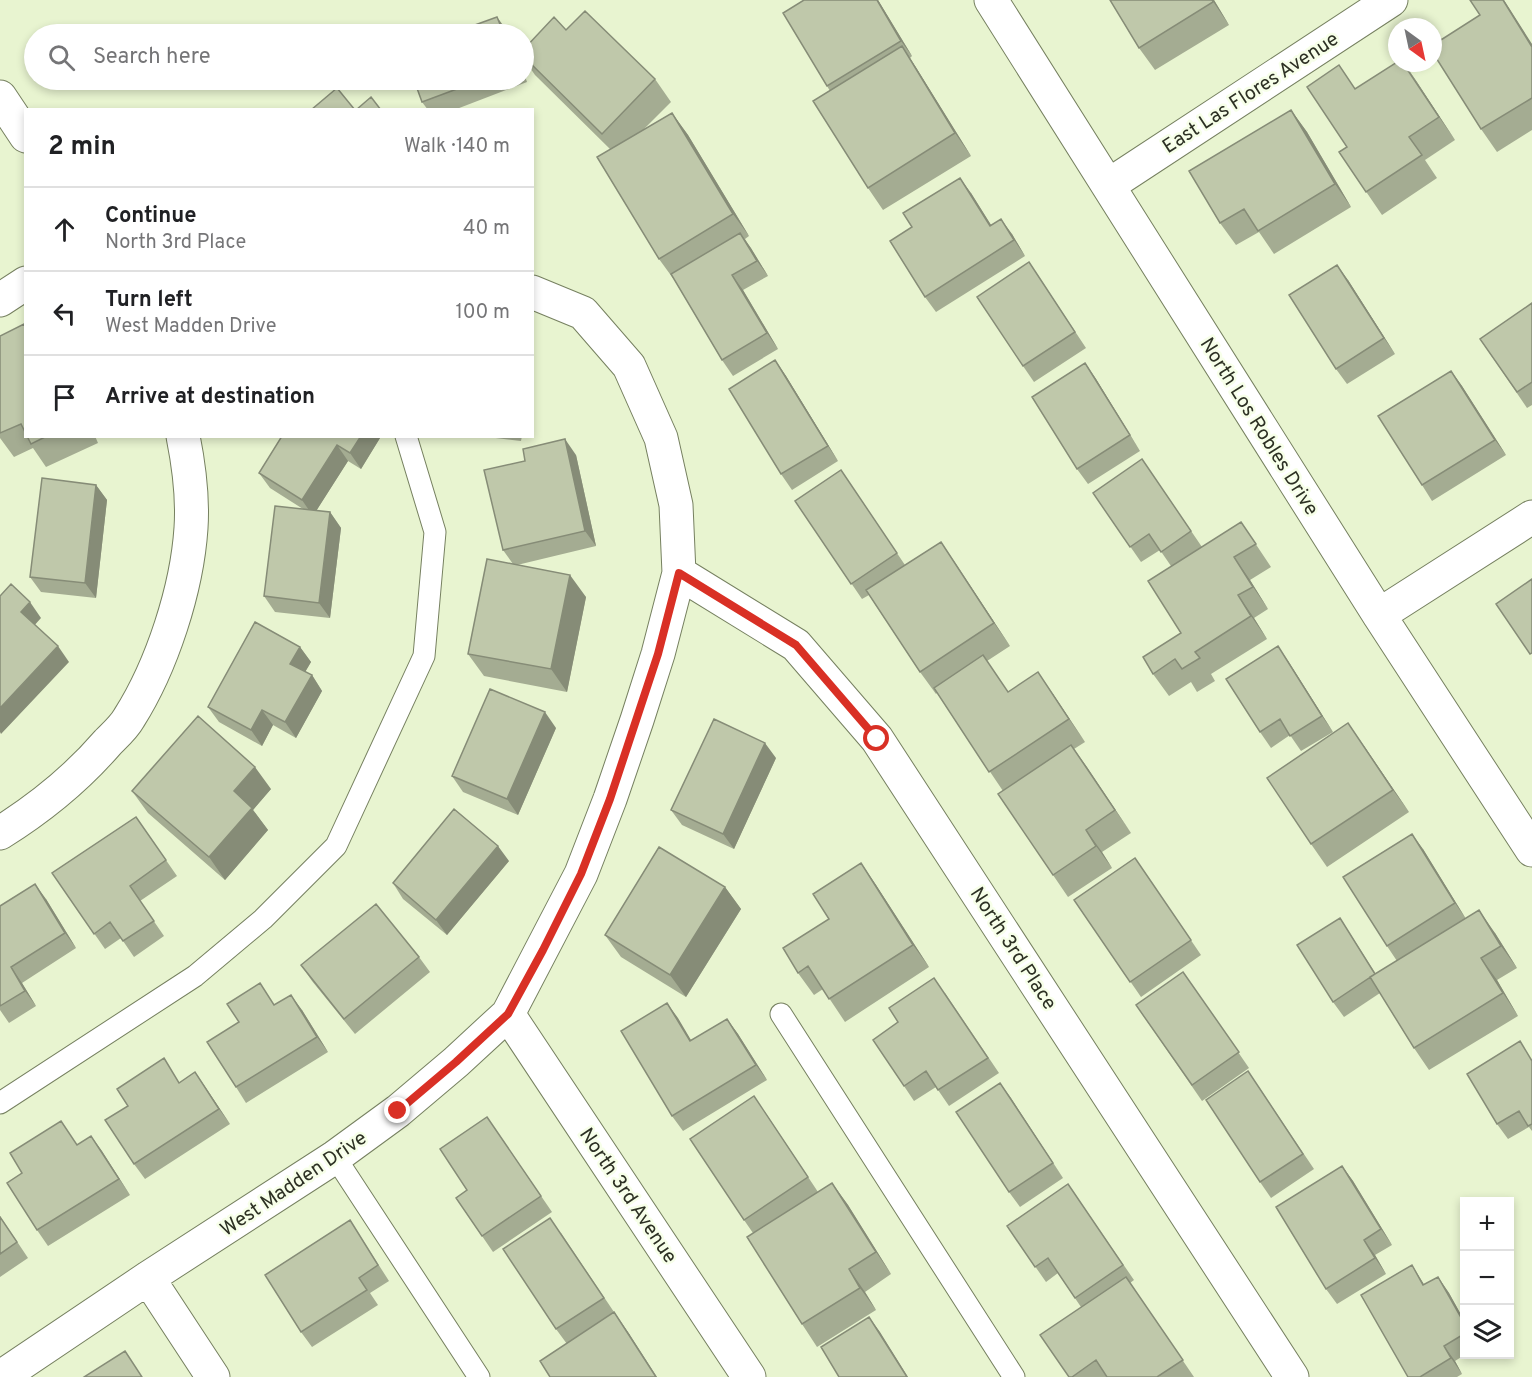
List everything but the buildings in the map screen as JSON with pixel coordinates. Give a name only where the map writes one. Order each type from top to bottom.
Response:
[{"type":"street","name":"North Los Robles Drive","points":[[991,0],[1379,615],[1532,850]]},
{"type":"street","name":"East Las Flores Avenue","points":[[1109,185],[1390,0]]},
{"type":"street","points":[[0,97],[24,133]]},
{"type":"street","points":[[0,300],[24,284]]},
{"type":"street","name":"West Madden Drive","points":[[1,1377],[148,1278],[335,1157],[398,1111],[456,1062],[508,1014],[581,874],[610,799],[658,654],[679,573],[676,505],[661,438],[629,366],[583,313],[534,293]]},
{"type":"street","points":[[0,833],[49,799],[93,760],[129,719],[153,672],[170,627],[183,580],[191,527],[189,464],[183,438]]},
{"type":"street","points":[[1379,615],[1532,517]]},
{"type":"street","name":"North 3rd Place","points":[[679,573],[796,645],[877,739],[1292,1377]]},
{"type":"street","name":"North 3rd Avenue","points":[[508,1014],[749,1377]]},
{"type":"street","points":[[148,1278],[213,1377]]},
{"type":"lane","points":[[0,1103],[195,976],[263,919],[336,846],[424,656],[435,532],[407,438]]},
{"type":"lane","points":[[781,1014],[1014,1377]]},
{"type":"lane","points":[[335,1157],[479,1377]]},
{"type":"route","points":[[398,1111],[508,1014],[543,950],[581,874],[610,799],[658,654],[679,573],[796,645],[877,739]]}]
